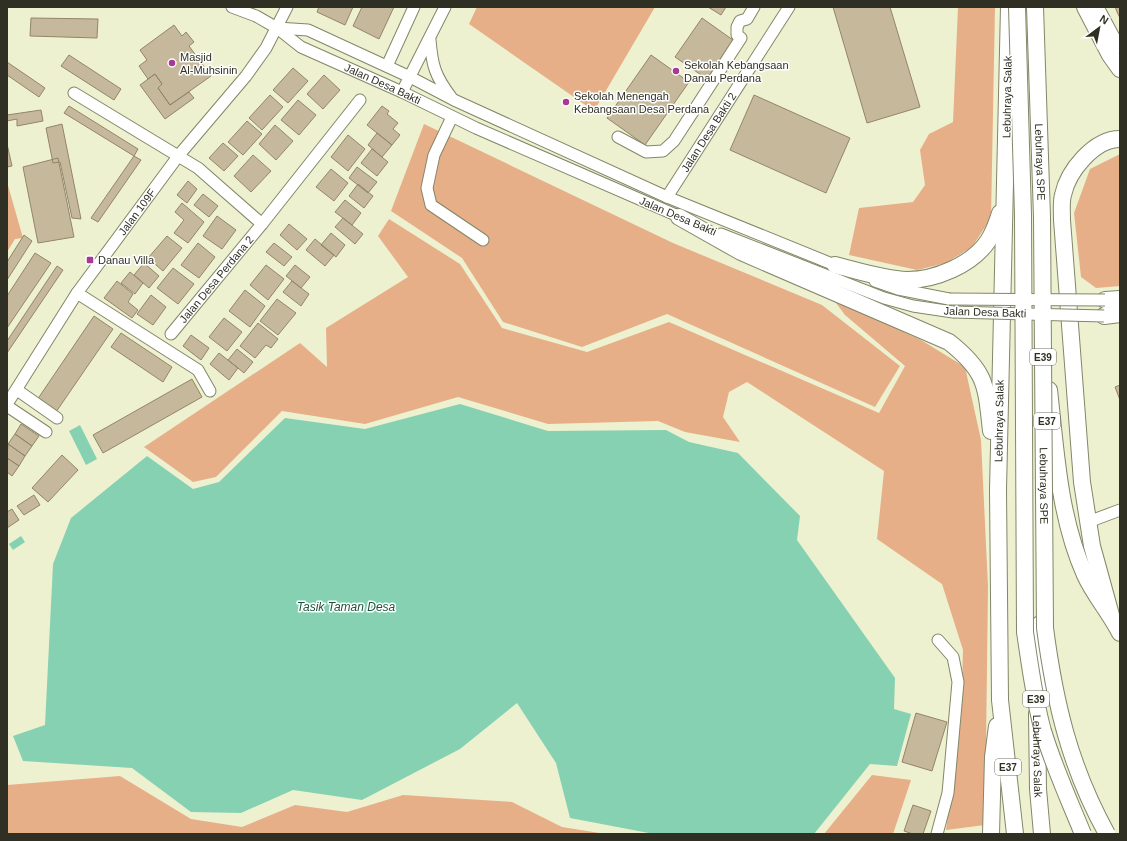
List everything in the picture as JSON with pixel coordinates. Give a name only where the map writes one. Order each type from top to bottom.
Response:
[{"type":"highway","name":"Lebuhraya Salak","points":[[1009,7],[998,490],[1000,700],[1015,834]]},
{"type":"highway","name":"Lebuhraya SPE","points":[[1017,7],[1022,215],[1025,632],[1032,680],[1043,730],[1058,775],[1083,834]]},
{"type":"highway","name":"Lebuhraya SPE","points":[[1035,7],[1042,217],[1045,628],[1051,676],[1062,724],[1076,767],[1094,809],[1108,834]]},
{"type":"highway","name":"Lebuhraya Salak","points":[[1042,834],[1036,741],[1040,623],[1049,551],[1043,7]]},
{"type":"highway","points":[[1090,8],[1110,55],[1120,69]]},
{"type":"highway","points":[[1111,615],[1092,546],[1077,431],[1062,220],[1062,196],[1069,176],[1081,160],[1098,147],[1116,139],[1120,139]]},
{"type":"highway","points":[[835,265],[888,278],[908,280],[923,278],[953,269],[977,252],[987,242],[995,228],[1004,200]]},
{"type":"highway","points":[[679,217],[741,252],[949,342],[966,356],[975,366],[984,384],[998,490]]},
{"type":"highway","points":[[1110,305],[1120,314]]},
{"type":"highway","points":[[1046,340],[1049,388],[1061,492],[1073,543],[1086,577],[1111,615],[1120,633]]},
{"type":"highway","points":[[991,834],[993,757],[1000,700]]},
{"type":"street","name":"Jalan Desa Bakti","points":[[232,7],[256,16],[278,28],[301,47],[402,92],[452,117],[679,217],[884,298],[912,306],[953,312],[1110,305]]},
{"type":"street","name":"Jalan 109F","points":[[7,405],[78,293],[179,155],[246,76],[266,48],[278,28],[287,7]]},
{"type":"street","points":[[387,66],[414,7]]},
{"type":"street","points":[[402,92],[445,7]]},
{"type":"street","points":[[618,137],[646,152],[663,151],[674,141],[741,38],[737,35],[737,27],[740,21],[746,19],[754,7]]},
{"type":"street","name":"Jalan Desa Bakti 2","points":[[667,197],[789,7]]},
{"type":"street","points":[[1090,8],[1120,48]]},
{"type":"street","name":"Jalan Desa Bakti","points":[[278,28],[308,30],[410,77],[454,100],[667,197],[898,289],[949,299],[1110,305]]},
{"type":"street","points":[[430,38],[435,73],[439,81],[454,100]]},
{"type":"street","points":[[74,93],[179,155],[198,168],[262,224]]},
{"type":"street","name":"Jalan Desa Perdana 2","points":[[171,334],[262,224],[360,100]]},
{"type":"street","points":[[452,117],[434,155],[427,188],[432,205],[483,240]]},
{"type":"street","points":[[78,293],[198,370],[210,391]]},
{"type":"street","points":[[17,390],[57,418]]},
{"type":"street","points":[[7,405],[46,432]]},
{"type":"street","points":[[1088,522],[1120,510]]},
{"type":"street","points":[[937,834],[948,793],[958,682],[953,657],[938,640]]},
{"type":"shaded area","name":"Sekolah Menengah Kebangsaan Desa Perdana","points":[[477,7],[655,7],[594,111],[469,24]]},
{"type":"shaded area","points":[[958,7],[995,7],[991,218],[972,247],[946,263],[917,270],[849,255],[859,208],[913,202],[925,185],[920,150],[929,134],[953,122]]},
{"type":"shaded area","points":[[424,124],[673,243],[822,305],[900,366],[875,407],[667,314],[582,347],[503,322],[462,258],[391,211]]},
{"type":"shaded area","points":[[1120,154],[1120,286],[1096,288],[1081,277],[1074,213],[1090,169]]},
{"type":"shaded area","points":[[7,182],[23,238],[15,239],[7,252]]},
{"type":"shaded area","points":[[389,219],[460,264],[502,328],[587,352],[669,322],[879,413],[905,366],[845,315],[833,299],[921,340],[965,367],[981,440],[988,586],[985,825],[946,830],[961,718],[963,650],[942,584],[877,539],[884,471],[747,382],[729,392],[723,417],[740,442],[685,432],[658,421],[548,424],[458,397],[365,424],[282,411],[216,477],[193,482],[144,447],[300,343],[327,367],[326,328],[408,277],[378,236]]},
{"type":"shaded area","points":[[872,775],[911,780],[893,834],[824,834]]},
{"type":"shaded area","points":[[120,776],[191,819],[242,827],[295,805],[347,812],[403,795],[512,802],[562,827],[606,834],[7,834],[7,785]]},
{"type":"water","name":"Tasik Taman Desa","points":[[460,404],[548,431],[666,430],[689,442],[738,453],[800,516],[797,540],[895,678],[894,709],[911,714],[897,766],[870,764],[814,834],[654,834],[570,818],[556,763],[517,703],[460,749],[362,800],[293,790],[241,813],[191,812],[132,768],[23,761],[13,736],[45,725],[53,564],[71,518],[147,456],[193,489],[219,482],[285,418],[365,429]]},
{"type":"water","points":[[80,425],[97,459],[86,465],[69,431]]},
{"type":"water","points":[[21,536],[25,542],[13,550],[9,544]]},
{"type":"building","points":[[319,7],[353,7],[345,25],[317,12]]},
{"type":"building","points":[[362,7],[394,7],[379,39],[353,26]]},
{"type":"building","points":[[708,7],[726,7],[721,15]]},
{"type":"building","points":[[833,7],[890,7],[920,107],[867,123]]},
{"type":"building","points":[[1115,7],[1120,7],[1120,18],[1118,14]]},
{"type":"building","points":[[31,18],[98,19],[97,38],[30,36]]},
{"type":"building","points":[[702,18],[733,40],[707,79],[675,57]]},
{"type":"building","name":"Masjid Al-Muhsinin","points":[[174,25],[182,36],[186,32],[194,42],[189,46],[211,76],[170,105],[158,88],[162,84],[155,74],[148,79],[139,66],[147,60],[140,50]]},
{"type":"building","points":[[69,55],[121,89],[114,100],[61,66]]},
{"type":"building","points":[[651,55],[689,82],[645,145],[607,118]]},
{"type":"building","points":[[7,62],[45,88],[39,97],[7,75]]},
{"type":"building","points":[[293,68],[308,81],[288,103],[273,90]]},
{"type":"building","points":[[155,74],[162,84],[158,88],[170,105],[189,92],[194,98],[165,119],[140,85]]},
{"type":"building","points":[[324,75],[340,90],[323,109],[307,94]]},
{"type":"building","points":[[270,95],[283,107],[262,130],[249,118]]},
{"type":"building","points":[[754,95],[850,138],[826,193],[730,150]]},
{"type":"building","points":[[298,100],[316,115],[299,135],[281,120]]},
{"type":"building","points":[[69,106],[138,149],[134,156],[64,113]]},
{"type":"building","points":[[382,106],[389,111],[387,114],[398,123],[393,129],[400,135],[392,145],[367,125]]},
{"type":"building","points":[[41,110],[43,121],[17,126],[17,119],[7,121],[7,115]]},
{"type":"building","points":[[247,121],[262,134],[243,155],[228,142]]},
{"type":"building","points":[[62,124],[81,219],[72,218],[60,162],[53,163],[46,128]]},
{"type":"building","points":[[275,125],[293,141],[276,160],[259,144]]},
{"type":"building","points":[[377,133],[392,145],[382,157],[368,145]]},
{"type":"building","points":[[348,135],[365,149],[348,171],[331,157]]},
{"type":"building","points":[[223,143],[238,156],[224,171],[209,158]]},
{"type":"building","points":[[7,144],[12,166],[7,167]]},
{"type":"building","points":[[372,149],[388,162],[377,176],[361,163]]},
{"type":"building","points":[[253,155],[271,171],[251,192],[234,176]]},
{"type":"building","points":[[134,156],[141,160],[98,222],[91,218]]},
{"type":"building","points":[[58,158],[74,237],[38,243],[23,167]]},
{"type":"building","points":[[357,167],[377,182],[368,193],[349,178]]},
{"type":"building","points":[[331,169],[348,183],[334,201],[316,187]]},
{"type":"building","points":[[188,181],[197,189],[187,203],[177,195]]},
{"type":"building","points":[[358,184],[373,196],[364,208],[349,196]]},
{"type":"building","points":[[203,194],[218,206],[209,217],[194,205]]},
{"type":"building","points":[[345,200],[361,213],[352,225],[335,212]]},
{"type":"building","points":[[182,203],[204,222],[188,243],[174,233],[184,220],[175,212]]},
{"type":"building","points":[[217,216],[236,230],[222,249],[203,236]]},
{"type":"building","points":[[343,218],[363,234],[355,244],[335,227]]},
{"type":"building","points":[[289,224],[307,239],[297,250],[280,235]]},
{"type":"building","points":[[331,233],[345,245],[336,257],[321,245]]},
{"type":"building","points":[[24,235],[32,241],[7,280],[7,262]]},
{"type":"building","points":[[167,236],[182,248],[163,271],[148,258]]},
{"type":"building","points":[[315,239],[334,255],[325,266],[306,250]]},
{"type":"building","points":[[198,243],[215,257],[199,278],[181,265]]},
{"type":"building","points":[[274,243],[292,257],[284,266],[266,252]]},
{"type":"building","points":[[35,253],[51,263],[7,328],[7,296]]},
{"type":"building","points":[[144,263],[159,276],[149,288],[134,275]]},
{"type":"building","points":[[266,265],[284,279],[268,300],[250,285]]},
{"type":"building","points":[[295,265],[310,277],[301,288],[286,276]]},
{"type":"building","points":[[57,266],[63,270],[7,353],[7,341]]},
{"type":"building","points":[[173,268],[194,284],[178,304],[157,288]]},
{"type":"building","points":[[130,272],[143,283],[135,294],[121,283]]},
{"type":"building","points":[[117,281],[133,294],[128,302],[138,310],[132,318],[104,298]]},
{"type":"building","points":[[292,281],[309,294],[301,306],[283,292]]},
{"type":"building","points":[[245,290],[265,306],[250,327],[229,311]]},
{"type":"building","points":[[151,295],[166,307],[153,325],[137,314]]},
{"type":"building","points":[[277,299],[296,313],[278,335],[260,321]]},
{"type":"building","points":[[94,316],[113,329],[56,412],[37,400]]},
{"type":"building","points":[[224,318],[242,332],[227,351],[209,337]]},
{"type":"building","points":[[258,323],[278,339],[271,348],[266,345],[255,358],[240,346]]},
{"type":"building","points":[[121,333],[172,367],[163,382],[111,347]]},
{"type":"building","points":[[191,335],[209,348],[201,360],[183,346]]},
{"type":"building","points":[[237,349],[253,362],[244,373],[228,360]]},
{"type":"building","points":[[219,353],[238,368],[229,380],[210,364]]},
{"type":"building","points":[[192,379],[202,397],[103,453],[93,435]]},
{"type":"building","points":[[1120,385],[1120,400],[1115,387]]},
{"type":"building","points":[[21,424],[39,436],[32,446],[15,434]]},
{"type":"building","points":[[15,434],[32,446],[25,456],[8,444]]},
{"type":"building","points":[[8,444],[25,456],[19,466],[7,458]]},
{"type":"building","points":[[62,455],[78,470],[48,502],[32,488]]},
{"type":"building","points":[[7,458],[19,466],[12,476],[7,472]]},
{"type":"building","points":[[34,495],[40,505],[24,515],[17,506]]},
{"type":"building","points":[[12,509],[19,520],[7,528],[7,512]]},
{"type":"building","points":[[916,713],[947,722],[932,771],[902,762]]},
{"type":"building","points":[[913,805],[931,811],[923,834],[913,834],[904,831]]},
{"type":"place","name":"Masjid Al-Muhsinin","points":[[172,63]]},
{"type":"place","name":"Sekolah Kebangsaan Danau Perdana","points":[[676,71]]},
{"type":"place","name":"Sekolah Menengah Kebangsaan Desa Perdana","points":[[566,102]]},
{"type":"place","name":"Danau Villa","points":[[90,260]]}]
